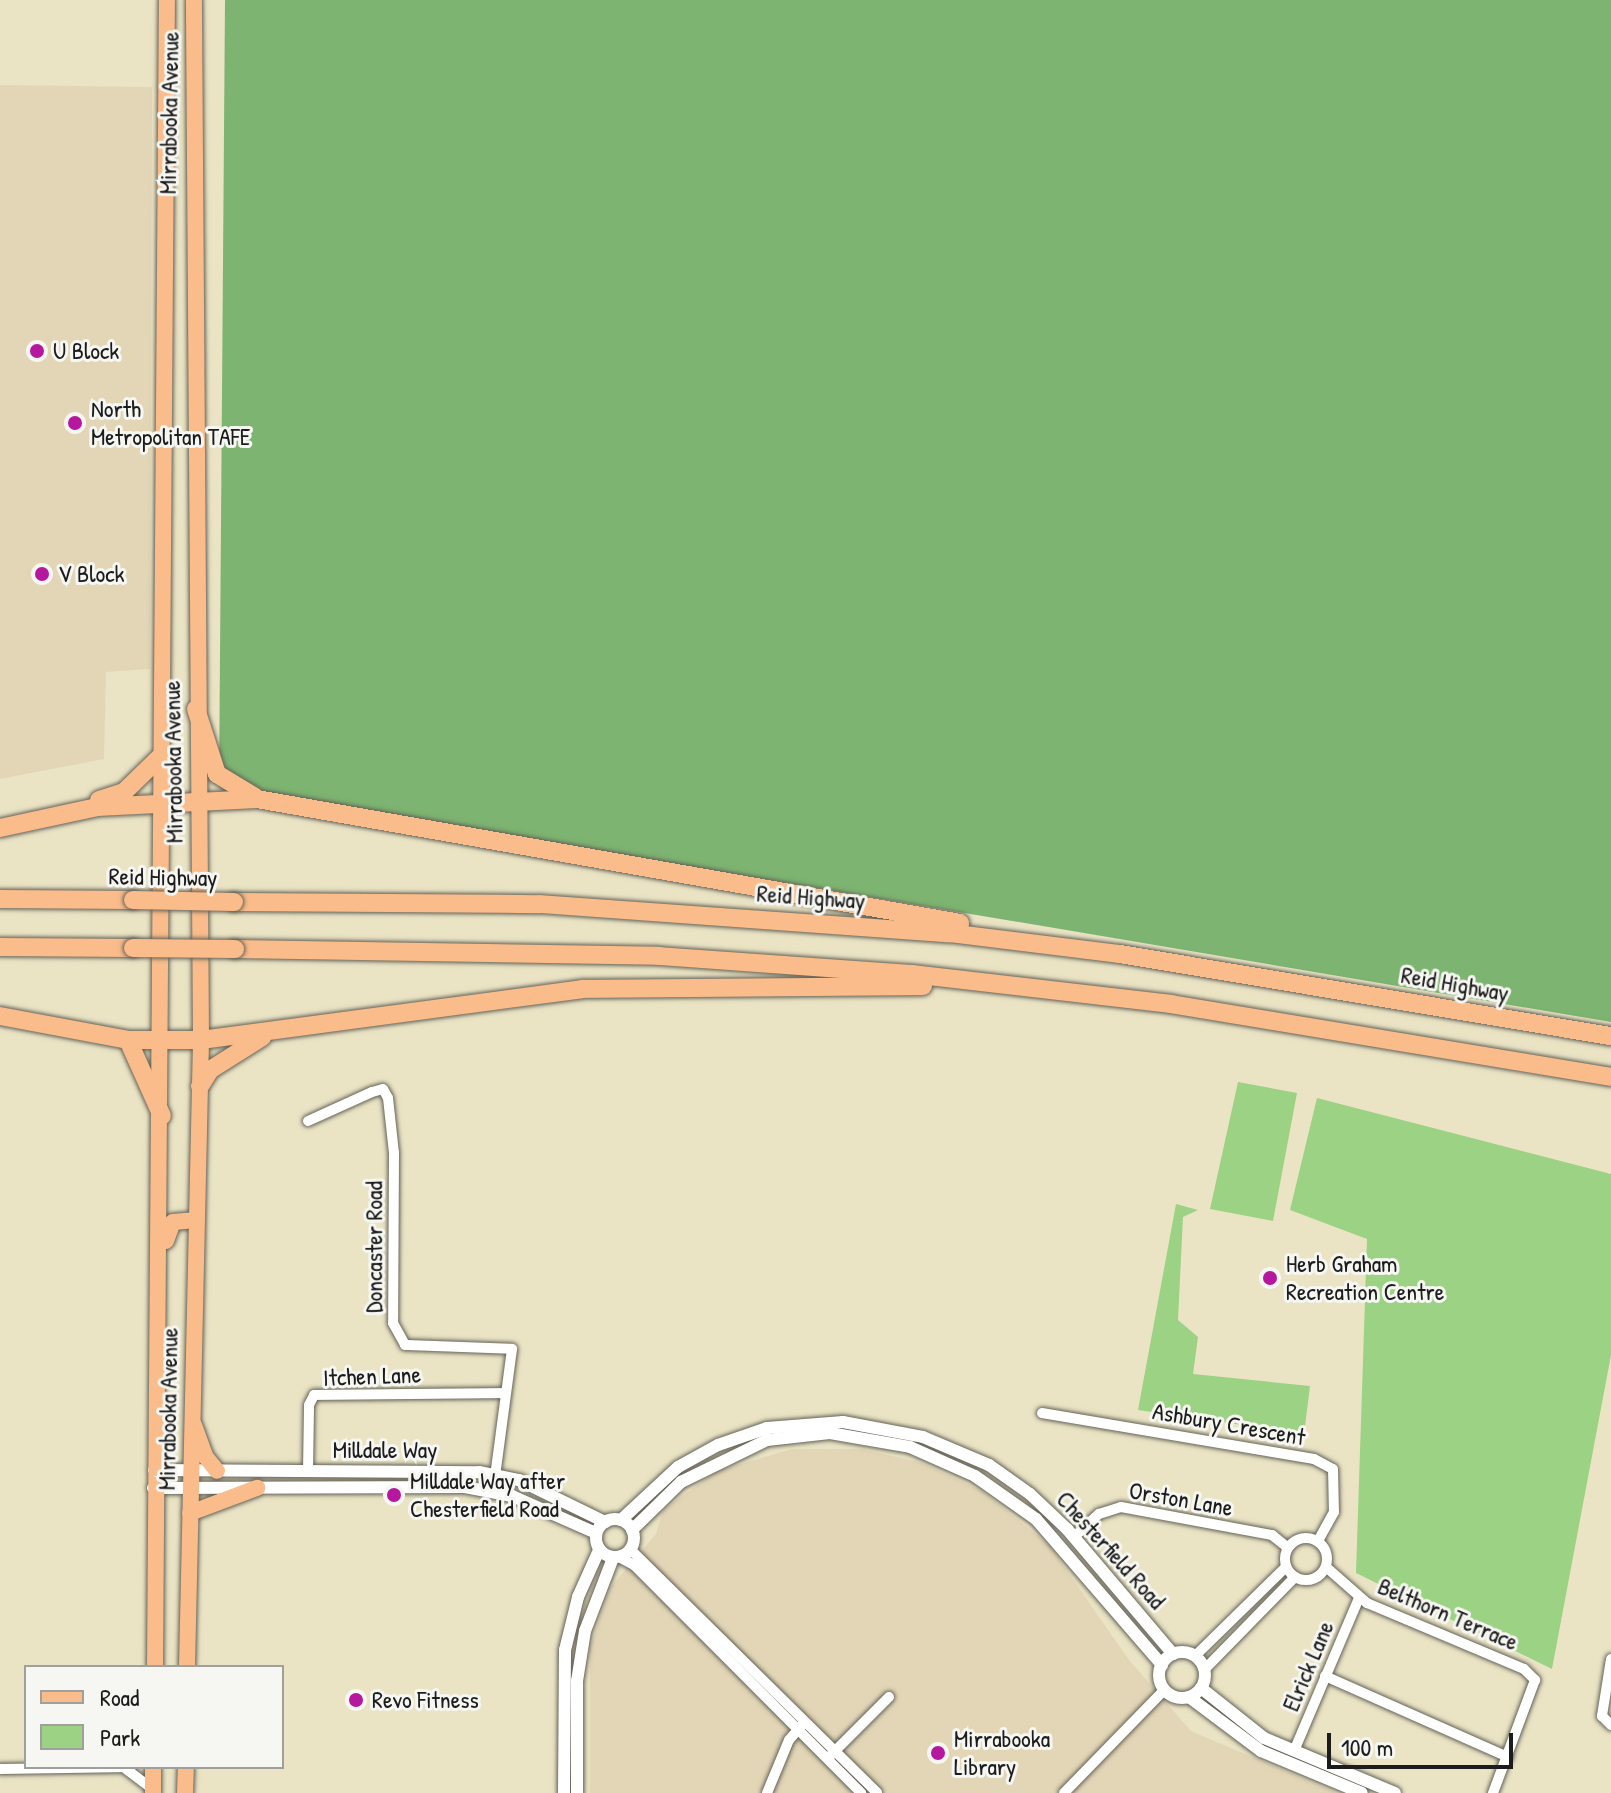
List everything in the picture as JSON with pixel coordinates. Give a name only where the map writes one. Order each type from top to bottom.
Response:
[{"type":"highway","points":[[196,709],[217,774],[257,799]]},
{"type":"highway","points":[[0,828],[67,812],[124,792],[160,757]]},
{"type":"highway","points":[[67,812],[257,799],[1120,954]]},
{"type":"highway","name":"Reid Highway","points":[[0,899],[540,904],[776,917],[1120,954],[1611,1036]]},
{"type":"highway","points":[[0,947],[659,956],[1026,985],[1350,1031],[1611,1077]]},
{"type":"highway","points":[[0,1016],[128,1040],[201,1040],[264,1035],[582,989],[1026,985]]},
{"type":"highway","points":[[200,1086],[210,1070],[264,1035]]},
{"type":"highway","points":[[128,1040],[162,1116]]},
{"type":"main road","name":"Mirrabooka Avenue","points":[[155,1665],[153,1488],[162,1116],[160,757],[167,0]]},
{"type":"main road","name":"Mirrabooka Avenue","points":[[187,1665],[201,1040],[196,709],[194,0]]},
{"type":"main road","points":[[166,116],[193,116]]},
{"type":"main road","points":[[158,1306],[169,1226],[179,1219],[196,1220]]},
{"type":"main road","points":[[191,1411],[205,1456],[217,1471]]},
{"type":"main road","points":[[190,1513],[257,1488]]},
{"type":"main road","points":[[153,1769],[153,1791]]},
{"type":"main road","points":[[185,1793],[186,1769]]},
{"type":"street","name":"Doncaster Road","points":[[308,1121],[383,1089],[394,1153],[393,1323],[397,1337],[405,1345],[512,1349],[495,1476]]},
{"type":"street","name":"Itchen Lane","points":[[308,1471],[309,1405],[314,1395],[506,1393]]},
{"type":"street","name":"Ashbury Crescent","points":[[1042,1413],[1314,1459],[1333,1469],[1334,1512],[1318,1541]]},
{"type":"street","name":"Chesterfield Road","points":[[621,1520],[740,1436],[795,1423],[843,1422],[989,1465],[1030,1494],[1074,1537],[1173,1654]]},
{"type":"street","name":"Chesterfield Road","points":[[901,1438],[953,1464],[1026,1511],[1063,1545],[1162,1665]]},
{"type":"street","name":"Chesterfield Road","points":[[632,1530],[700,1462]]},
{"type":"street","name":"Milldale Way","points":[[154,1470],[495,1476],[519,1480],[605,1522]]},
{"type":"street","name":"Milldale Way","points":[[153,1488],[465,1487],[512,1496],[596,1533]]},
{"type":"street","name":"Orston Lane","points":[[1074,1537],[1099,1514],[1121,1507],[1272,1535],[1287,1547]]},
{"type":"street","points":[[564,1793],[565,1650],[578,1597],[599,1550],[596,1533],[605,1522],[621,1520],[632,1530],[585,1631],[577,1681],[577,1793]]},
{"type":"street","points":[[1064,1793],[1164,1690],[1162,1665],[1173,1654],[1195,1656],[1286,1567],[1287,1547],[1299,1538],[1318,1541],[1326,1552],[1326,1567],[1313,1579],[1295,1577],[1286,1567]]},
{"type":"street","points":[[599,1550],[621,1555],[634,1565],[797,1729],[877,1793]]},
{"type":"street","points":[[621,1555],[806,1722],[861,1793]]},
{"type":"street","name":"Belthorn Terrace","points":[[1326,1567],[1359,1598],[1524,1669],[1535,1680],[1493,1793]]},
{"type":"street","points":[[1189,1697],[1201,1688],[1204,1670],[1295,1577]]},
{"type":"street","name":"Elrick Lane","points":[[1294,1751],[1359,1598]]},
{"type":"street","points":[[1124,1618],[1136,1609]]},
{"type":"street","points":[[1195,1656],[1204,1670]]},
{"type":"street","points":[[1611,1659],[1602,1716],[1611,1725]]},
{"type":"street","points":[[1325,1676],[1508,1757]]},
{"type":"street","points":[[1201,1688],[1264,1738],[1370,1788],[1395,1793]]},
{"type":"street","points":[[1164,1690],[1189,1697],[1261,1751],[1362,1793]]},
{"type":"street","points":[[831,1755],[889,1697]]},
{"type":"street","points":[[767,1793],[797,1729],[806,1722]]},
{"type":"street","points":[[0,1769],[24,1769]]},
{"type":"street","points":[[130,1769],[153,1791]]},
{"type":"shaded area","name":"North Metropolitan TAFE","points":[[0,85],[152,87],[150,669],[106,672],[104,759],[0,779]]},
{"type":"shaded area","points":[[792,1449],[862,1449],[922,1463],[982,1491],[1049,1545],[1129,1660],[1191,1731],[1337,1793],[590,1793],[590,1647],[610,1588],[656,1534],[663,1510],[717,1471]]},
{"type":"green space","points":[[225,0],[1611,0],[1611,1022],[219,787]]},
{"type":"green space","points":[[1238,1082],[1297,1093],[1273,1221],[1210,1209]]},
{"type":"green space","points":[[1317,1098],[1611,1174],[1611,1355],[1552,1669],[1356,1573],[1367,1239],[1290,1210]]},
{"type":"green space","points":[[1176,1204],[1198,1210],[1183,1217],[1178,1320],[1198,1337],[1193,1374],[1310,1386],[1304,1434],[1138,1410]]},
{"type":"place","name":"U Block","points":[[37,351]]},
{"type":"place","name":"North Metropolitan TAFE","points":[[75,423]]},
{"type":"place","name":"V Block","points":[[42,574]]},
{"type":"place","name":"Herb Graham Recreation Centre","points":[[1270,1278]]},
{"type":"place","name":"Milldale Way after Chesterfield Road","points":[[394,1495]]},
{"type":"place","name":"Revo Fitness","points":[[356,1700]]},
{"type":"place","name":"Mirrabooka Library","points":[[938,1753]]}]
